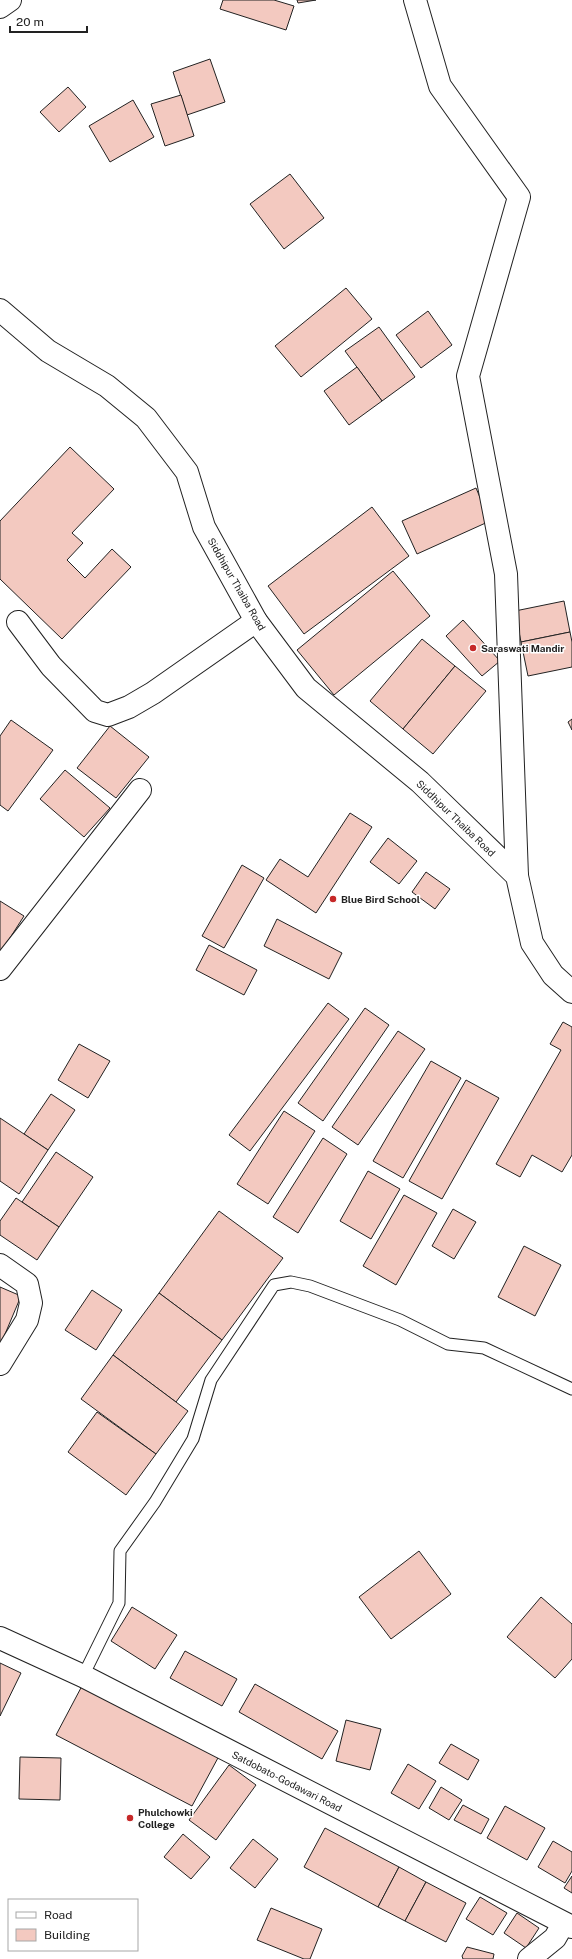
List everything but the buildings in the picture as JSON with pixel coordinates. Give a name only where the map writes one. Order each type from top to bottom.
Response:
[{"type":"street","points":[[0,7],[10,0]]},
{"type":"street","points":[[415,0],[440,86],[519,197],[468,376],[506,574],[517,876],[532,943],[553,975],[572,992]]},
{"type":"street","name":"Siddhipur Thaiba Road","points":[[0,310],[48,351],[107,386],[146,418],[187,472],[204,527],[256,621],[306,688],[420,782],[517,876]]},
{"type":"street","points":[[18,622],[51,666],[95,711],[108,714],[129,707],[153,693],[256,621]]},
{"type":"street","points":[[0,969],[140,790]]},
{"type":"street","points":[[0,1265],[27,1284],[30,1303],[27,1320],[0,1364]]},
{"type":"street","name":"Satdobato-Godawari Road","points":[[0,1638],[83,1676],[568,1926]]},
{"type":"street","points":[[529,1959],[568,1926]]},
{"type":"lane","points":[[83,1676],[119,1603],[120,1551],[155,1502],[193,1439],[211,1380],[274,1285],[291,1282],[310,1286],[400,1320],[448,1344],[484,1348],[572,1390]]},
{"type":"place","name":"Saraswati Mandir","points":[[473,648]]},
{"type":"place","name":"Blue Bird School","points":[[333,899]]},
{"type":"place","name":"Phulchowki College","points":[[130,1818]]}]
